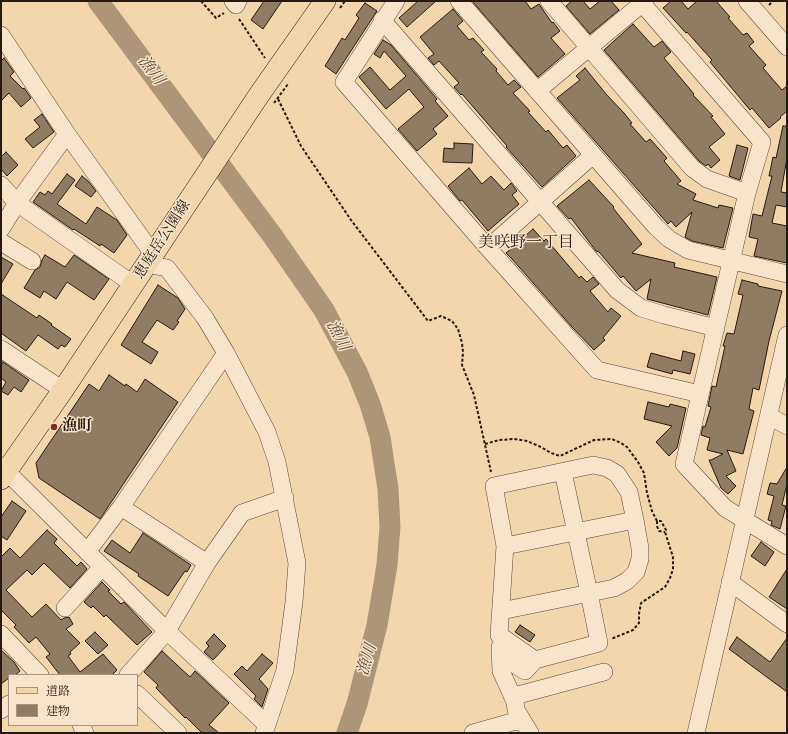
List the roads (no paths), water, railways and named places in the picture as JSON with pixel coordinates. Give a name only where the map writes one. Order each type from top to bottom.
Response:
[{"type":"main road","name":"恵庭岳公園線","points":[[3,472],[63,390],[134,285],[165,236],[269,97],[325,1]]},
{"type":"street","points":[[396,1],[382,20],[344,82],[596,370],[700,394]]},
{"type":"street","points":[[459,1],[593,156],[656,227],[669,239],[688,250],[787,274]]},
{"type":"street","points":[[549,1],[692,168],[707,179],[747,193]]},
{"type":"street","points":[[747,1],[787,47]]},
{"type":"street","points":[[537,91],[642,2],[762,142],[747,193],[684,464],[725,508],[787,544]]},
{"type":"street","points":[[382,20],[542,202],[617,290],[641,308],[716,328]]},
{"type":"street","points":[[1,35],[150,259],[167,268],[205,318],[226,353],[267,432],[277,462],[297,563],[294,602],[285,670],[265,729],[167,630],[3,472]]},
{"type":"street","points":[[32,261],[1,231],[17,203],[67,134]]},
{"type":"street","points":[[488,248],[593,156]]},
{"type":"street","points":[[1,185],[17,203],[134,285]]},
{"type":"street","points":[[696,733],[786,344]]},
{"type":"street","points":[[1,349],[63,390]]},
{"type":"street","points":[[87,552],[121,507],[226,353]]},
{"type":"street","points":[[769,416],[787,426]]},
{"type":"street","points":[[501,611],[614,588],[627,581],[636,572],[640,559],[640,548],[635,520],[629,492],[617,474],[607,468],[593,465],[494,486],[505,546],[499,634],[501,671],[515,702],[516,710],[525,726]]},
{"type":"street","points":[[500,655],[525,671],[535,660],[599,643],[563,472]]},
{"type":"street","points":[[129,674],[167,630],[207,563],[242,513],[285,498]]},
{"type":"street","points":[[121,507],[207,563]]},
{"type":"street","points":[[505,546],[635,520]]},
{"type":"street","points":[[65,608],[102,567]]},
{"type":"street","points":[[730,582],[787,624]]},
{"type":"street","points":[[1,634],[39,674]]},
{"type":"street","points":[[499,634],[535,660]]},
{"type":"street","points":[[515,702],[518,696],[604,672]]},
{"type":"street","points":[[138,695],[178,733]]},
{"type":"street","points":[[473,733],[512,722],[525,726]]},
{"type":"waterway","name":"漁川","points":[[98,1],[272,235],[324,310],[357,372],[370,404],[380,437],[388,489],[390,527],[387,565],[377,625],[357,704],[347,733]]},
{"type":"place","name":"漁町","points":[[54,427]]},
{"type":"district","name":"美咲野一丁目","points":[[526,244]]}]
